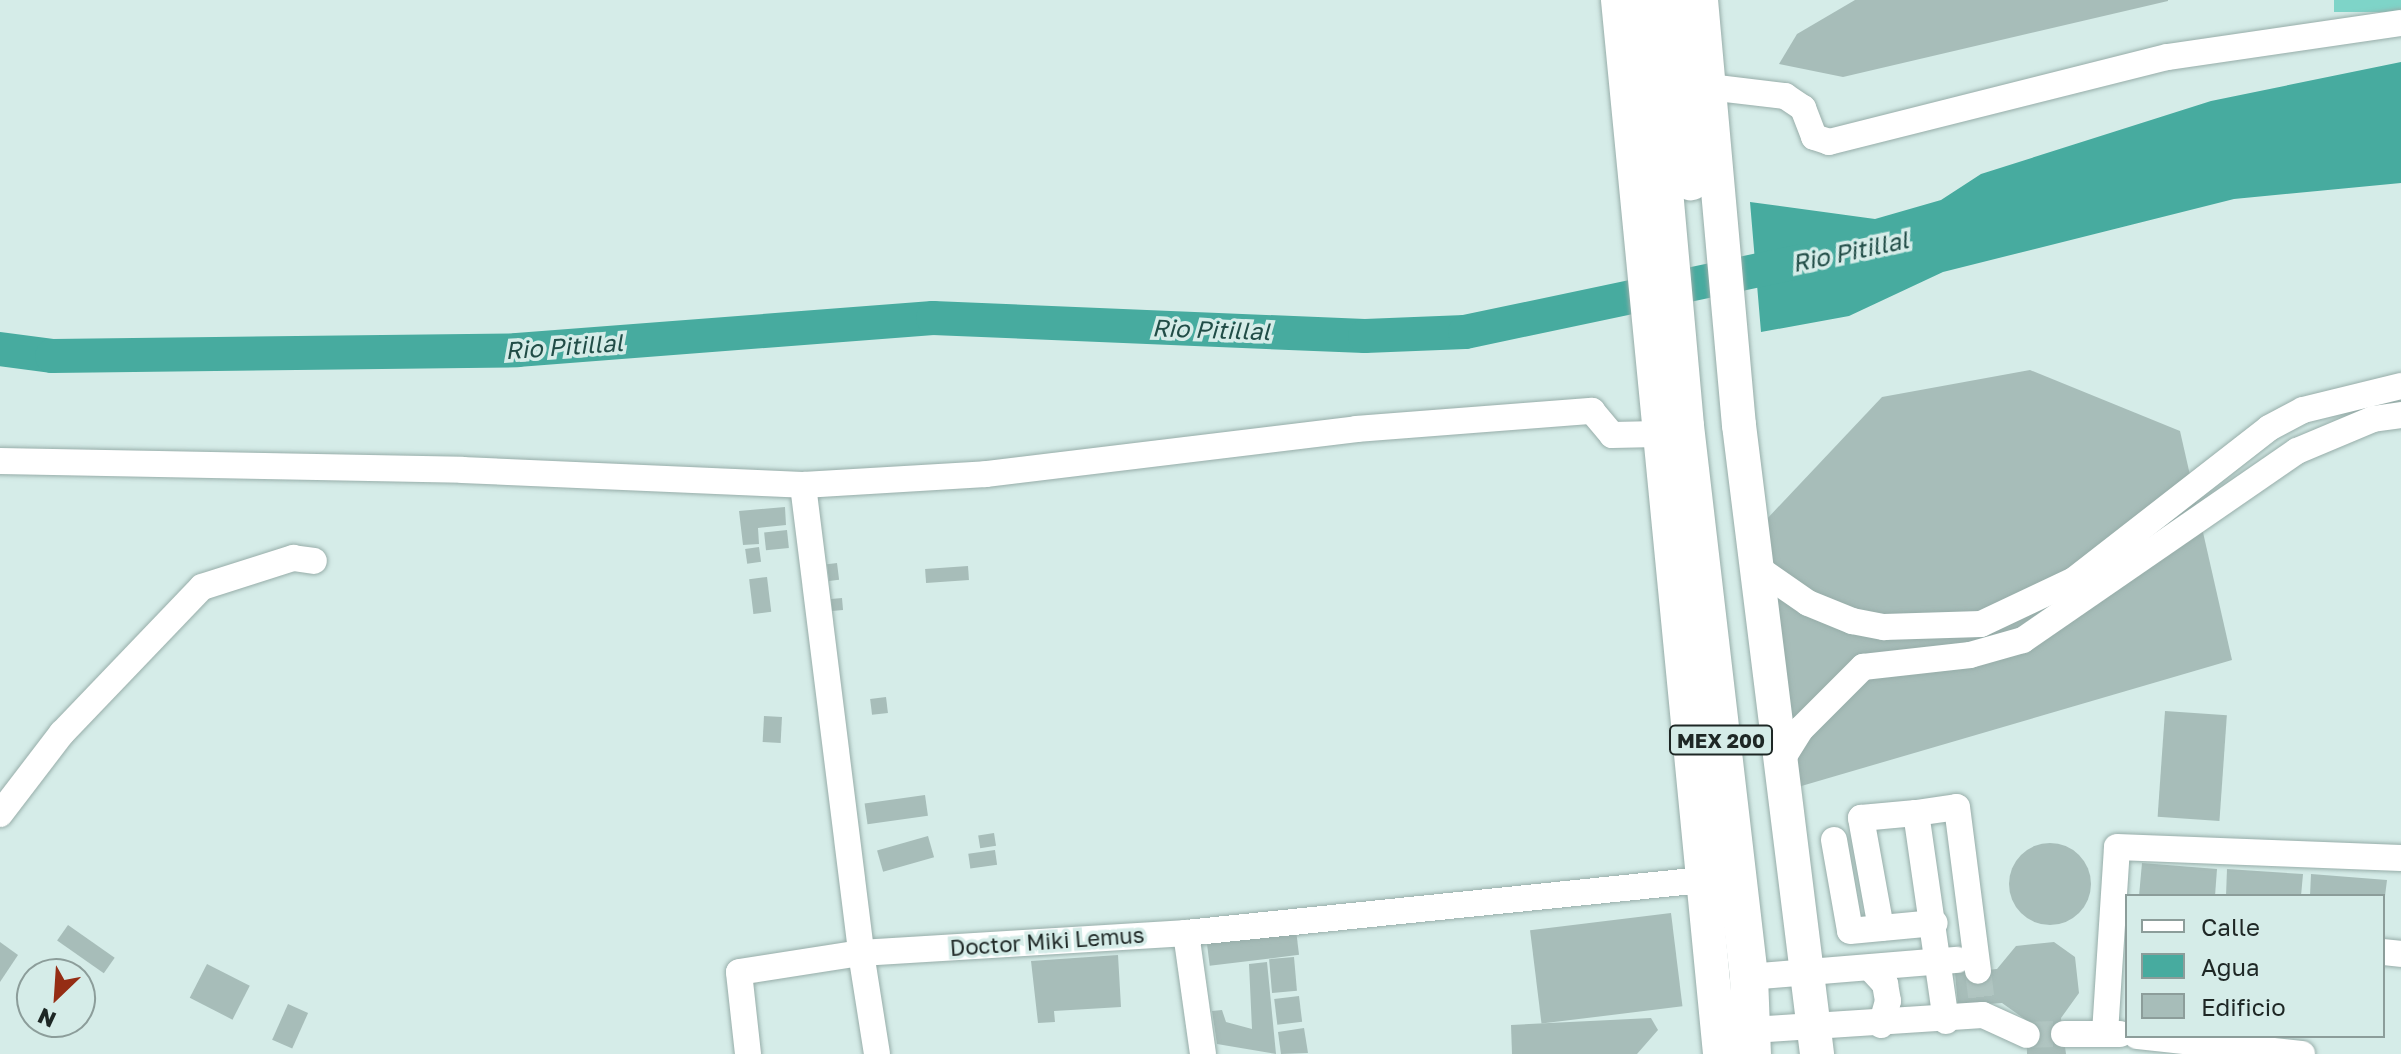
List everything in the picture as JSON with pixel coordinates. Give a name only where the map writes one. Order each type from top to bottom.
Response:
[{"type":"highway","name":"MEX 200","points":[[1647,0],[1679,107]]},
{"type":"highway","name":"MEX 200","points":[[1676,0],[1689,428],[1777,975],[1765,1042]]},
{"type":"main road","points":[[1618,0],[1679,107]]},
{"type":"main road","points":[[1701,0],[1679,107],[1702,880],[1720,1054]]},
{"type":"main road","points":[[1689,428],[1756,567],[1784,756],[1777,975],[1816,1041]]},
{"type":"street","points":[[1679,107],[1785,96],[1803,108],[1814,137],[1829,142],[2168,57],[2401,23]]},
{"type":"street","points":[[1863,667],[1970,655],[2013,643],[2081,590],[2145,524],[2206,473],[2303,410],[2401,386]]},
{"type":"street","points":[[0,461],[462,470],[803,485],[986,474],[1356,429],[1592,411],[1612,435],[1689,428]]},
{"type":"street","points":[[1756,567],[1808,603],[1852,621],[1928,627],[1981,624],[2081,590],[2158,550],[2297,451],[2373,419],[2401,415]]},
{"type":"street","points":[[2206,473],[2229,498]]},
{"type":"street","points":[[803,485],[861,953],[877,1054]]},
{"type":"street","points":[[2145,524],[2158,550]]},
{"type":"street","points":[[0,814],[62,733],[202,587],[293,558],[314,561]]},
{"type":"street","points":[[2002,616],[2013,643]]},
{"type":"street","points":[[1784,756],[1801,729],[1863,667],[1866,646],[1852,621]]},
{"type":"street","points":[[1777,975],[1941,962],[1977,964],[1957,807],[1861,818],[1881,928]]},
{"type":"street","points":[[1916,813],[1941,962],[1946,1021]]},
{"type":"street","points":[[1834,840],[1850,931],[1935,923]]},
{"type":"street","points":[[2064,1034],[2116,1034],[2120,928],[2117,847],[2401,858]]},
{"type":"street","name":"Doctor Miki Lemus","points":[[748,1054],[739,972],[861,953],[1186,933],[1702,880]]},
{"type":"street","points":[[1186,933],[1203,1054]]},
{"type":"street","points":[[1871,969],[1885,984],[1888,1001],[1881,1025]]},
{"type":"street","points":[[1765,1042],[1816,1041],[1881,1025],[1946,1021],[1982,1009],[2027,1035]]},
{"type":"street","points":[[2155,1038],[2302,1054]]},
{"type":"shaded area","points":[[2334,0],[2401,0],[2401,12],[2334,12]]},
{"type":"water","points":[[2401,62],[2401,183],[2234,199],[1943,272],[1849,316],[1761,332],[1750,202],[1875,219],[1941,200],[1981,174],[2211,101]]},
{"type":"building","points":[[1855,0],[2168,1],[1843,77],[1779,64],[1797,34]]},
{"type":"building","points":[[2030,370],[2180,431],[2232,660],[1798,787],[1764,522],[1882,397]]},
{"type":"building","points":[[785,507],[786,525],[758,528],[759,544],[743,545],[739,511]]},
{"type":"building","points":[[787,530],[789,548],[766,550],[764,532]]},
{"type":"building","points":[[759,547],[761,562],[747,564],[745,549]]},
{"type":"building","points":[[837,563],[839,580],[829,581],[827,564]]},
{"type":"building","points":[[968,566],[969,580],[926,583],[925,569]]},
{"type":"building","points":[[767,577],[771,612],[753,614],[749,579]]},
{"type":"building","points":[[842,598],[843,610],[832,611],[831,599]]},
{"type":"building","points":[[886,697],[888,713],[872,715],[870,699]]},
{"type":"building","points":[[2165,711],[2227,715],[2219,821],[2158,817]]},
{"type":"building","points":[[764,716],[782,717],[781,743],[763,742]]},
{"type":"building","points":[[925,795],[928,816],[868,824],[865,803]]},
{"type":"building","points":[[994,833],[996,846],[980,848],[978,836]]},
{"type":"building","points":[[928,836],[934,857],[883,872],[877,851]]},
{"type":"building","points":[[2050,843],[2066,846],[2079,855],[2088,868],[2091,884],[2088,900],[2079,913],[2066,922],[2050,925],[2034,922],[2021,913],[2012,900],[2009,884],[2012,868],[2021,855],[2034,846]]},
{"type":"building","points":[[995,850],[997,865],[970,869],[968,854]]},
{"type":"building","points":[[2142,863],[2217,869],[2215,894],[2139,894]]},
{"type":"building","points":[[2227,869],[2303,874],[2301,894],[2226,894]]},
{"type":"building","points":[[2311,874],[2387,880],[2385,896],[2310,894]]},
{"type":"building","points":[[1671,913],[1682,1006],[1542,1024],[1530,930]]},
{"type":"building","points":[[68,925],[115,958],[104,973],[96,968],[96,958],[82,958],[57,941]]},
{"type":"building","points":[[1296,930],[1299,955],[1210,966],[1207,941]]},
{"type":"building","points":[[0,942],[18,955],[0,982]]},
{"type":"building","points":[[2054,942],[2075,957],[2079,993],[2061,1018],[2066,1054],[2027,1054],[2026,1020],[2002,1003],[1958,1006],[1955,973],[1997,969],[2016,946]]},
{"type":"building","points":[[1118,955],[1121,1007],[1054,1011],[1055,1022],[1038,1023],[1031,961]]},
{"type":"building","points":[[1294,957],[1297,991],[1272,993],[1269,959]]},
{"type":"building","points":[[1267,962],[1276,1054],[1217,1044],[1212,1011],[1222,1010],[1226,1022],[1252,1029],[1249,964]]},
{"type":"building","points":[[207,964],[250,986],[233,1020],[190,998]]},
{"type":"building","points":[[1299,996],[1302,1022],[1277,1025],[1274,999]]},
{"type":"building","points":[[288,1004],[308,1013],[292,1049],[272,1040]]},
{"type":"building","points":[[1651,1018],[1658,1030],[1637,1054],[1512,1054],[1511,1025]]},
{"type":"building","points":[[1304,1028],[1308,1053],[1281,1054],[1278,1032]]},
{"type":"waterway","name":"Rio Pitillal","points":[[0,349],[52,356],[517,350],[933,318],[1365,336],[1465,332],[1802,261]]},
{"type":"tunnel","points":[[1978,971],[1982,1004]]},
{"type":"tunnel","points":[[2027,1035],[2064,1034]]}]
